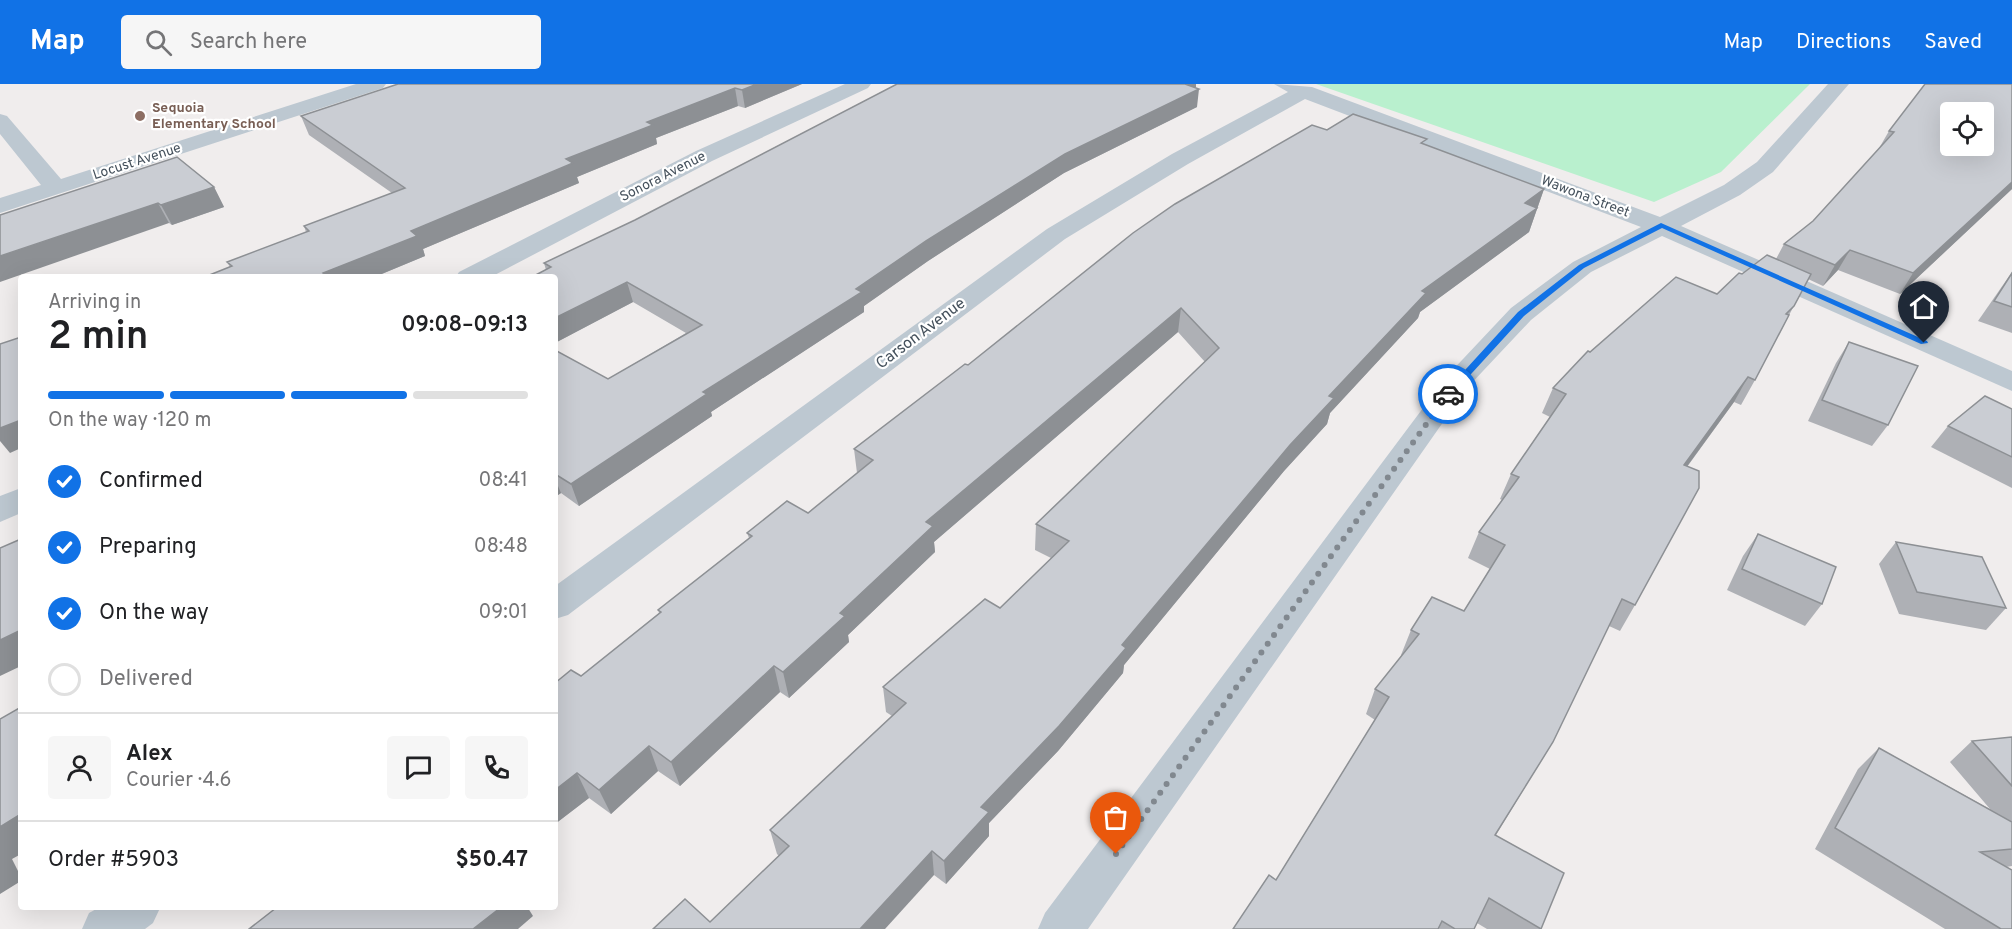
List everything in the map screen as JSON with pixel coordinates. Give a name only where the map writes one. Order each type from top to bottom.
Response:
[{"type":"street","name":"Locust Avenue","points":[[0,206],[376,84]]},
{"type":"street","name":"Sonora Avenue","points":[[476,274],[704,156],[861,84]]},
{"type":"street","points":[[1061,929],[1457,382],[1521,314],[1582,267],[1732,190],[1765,167],[1839,84]]},
{"type":"street","name":"Wawona Street","points":[[1294,88],[1661,225],[2012,382]]},
{"type":"street","name":"Carson Avenue","points":[[558,603],[1056,234],[1294,88]]},
{"type":"street","points":[[0,120],[56,188]]},
{"type":"street","points":[[0,510],[18,501]]},
{"type":"street","points":[[105,929],[133,910]]},
{"type":"green space","points":[[1316,84],[1810,84],[1721,172],[1654,202]]},
{"type":"building","points":[[398,84],[757,84],[742,90],[735,88],[647,122],[653,125],[566,159],[573,163],[411,231],[417,236],[324,274],[212,274],[232,266],[227,262],[309,231],[304,226],[405,188],[301,116]]},
{"type":"building","points":[[897,84],[1185,84],[1199,89],[1065,154],[926,241],[856,289],[862,292],[703,392],[707,394],[571,484],[558,476],[558,352],[608,379],[702,325],[627,282],[558,316],[558,274],[538,274],[551,267],[544,263],[635,220]]},
{"type":"building","points":[[1925,84],[2012,84],[2012,182],[1913,273],[1850,250],[1835,265],[1784,244],[1813,221],[1894,132],[1889,131]]},
{"type":"building","points":[[1353,114],[1427,139],[1421,143],[1544,189],[1525,203],[1537,208],[1422,291],[1426,293],[1329,396],[1334,398],[1290,445],[1122,645],[1126,648],[1059,726],[981,807],[989,812],[944,861],[932,851],[860,929],[653,929],[685,899],[710,922],[789,846],[770,830],[906,703],[883,687],[985,599],[1000,608],[1069,541],[1036,524],[1219,348],[1181,308],[926,522],[933,526],[840,613],[845,616],[783,672],[774,666],[671,762],[649,746],[599,790],[577,773],[558,788],[558,681],[571,670],[581,676],[661,612],[658,610],[752,536],[747,533],[787,501],[808,513],[873,460],[854,449],[965,364],[968,365],[1133,233],[1175,204],[1312,125],[1327,130]]},
{"type":"building","points":[[177,157],[214,187],[161,205],[158,203],[0,256],[0,215]]},
{"type":"building","points":[[1767,255],[1811,274],[1794,306],[1786,314],[1789,315],[1755,380],[1748,377],[1684,465],[1699,471],[1699,488],[1635,605],[1622,599],[1553,742],[1495,835],[1564,873],[1541,929],[1489,898],[1474,929],[1455,929],[1442,921],[1438,929],[1233,929],[1269,875],[1276,880],[1389,697],[1375,689],[1419,634],[1411,630],[1432,597],[1464,611],[1505,545],[1479,532],[1519,477],[1511,474],[1566,394],[1553,388],[1588,351],[1590,352],[1676,277],[1717,294],[1739,273],[1742,274]]},
{"type":"building","points":[[2012,273],[2012,307],[1994,301]]},
{"type":"building","points":[[18,338],[18,421],[0,428],[0,344]]},
{"type":"building","points":[[1849,342],[1918,366],[1888,425],[1822,400]]},
{"type":"building","points":[[1985,396],[2012,409],[2012,457],[1948,426]]},
{"type":"building","points":[[1758,534],[1836,567],[1822,604],[1742,569]]},
{"type":"building","points":[[18,540],[18,631],[0,640],[0,548]]},
{"type":"building","points":[[1896,542],[1982,557],[2006,608],[1917,592]]},
{"type":"building","points":[[18,709],[18,816],[0,827],[0,719]]},
{"type":"building","points":[[2012,737],[2012,786],[1972,741]]},
{"type":"building","points":[[1879,748],[2012,822],[2012,849],[1980,852],[2012,870],[2012,929],[2001,929],[1835,828]]},
{"type":"building","points":[[273,910],[497,910],[473,929],[249,929]]},
{"type":"way so far","points":[[1116,854],[1448,394]]},
{"type":"place","name":"Sequoia Elementary School","points":[[140,116]]},
{"type":"route","points":[[1448,394],[1521,314],[1582,267],[1661,225],[1924,343]]}]
